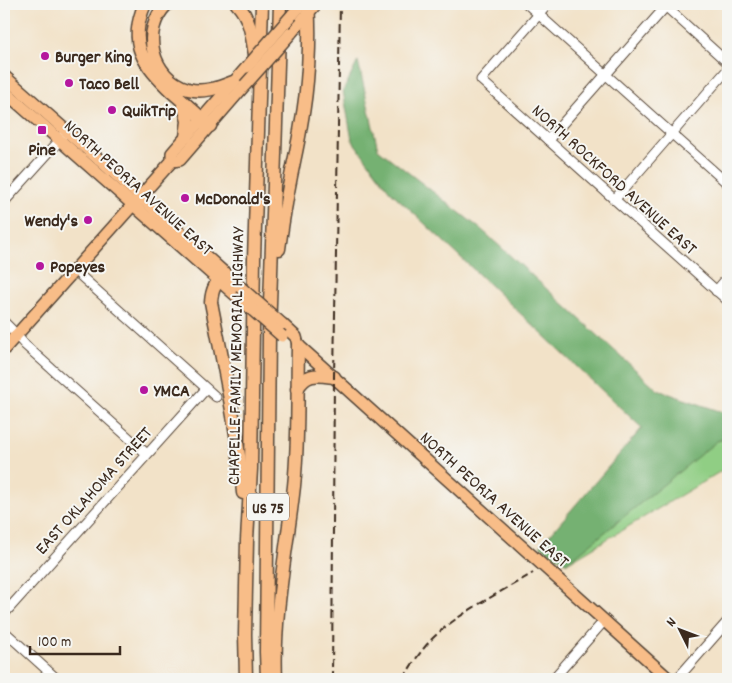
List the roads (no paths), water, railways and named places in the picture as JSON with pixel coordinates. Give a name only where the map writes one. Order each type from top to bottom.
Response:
[{"type":"highway","points":[[145,4],[138,31],[142,55],[155,76],[206,122]]},
{"type":"highway","points":[[168,4],[156,19],[152,32],[153,53],[162,70],[175,83],[187,89],[212,90],[239,83]]},
{"type":"highway","points":[[237,4],[245,14],[251,30],[260,82]]},
{"type":"highway","name":"CHAPELLE FAMILY MEMORIAL HIGHWAY","points":[[246,679],[247,540],[251,469],[254,258],[262,4]]},
{"type":"highway","name":"CHAPELLE FAMILY MEMORIAL HIGHWAY","points":[[268,679],[266,652],[270,308],[280,4]]},
{"type":"highway","points":[[270,308],[304,106],[308,67],[309,6]]},
{"type":"highway","points":[[183,102],[188,121],[186,137]]},
{"type":"highway","points":[[222,277],[215,284],[211,302],[239,454],[247,540]]},
{"type":"highway","points":[[276,679],[281,579],[296,473],[298,345]]},
{"type":"highway","points":[[297,389],[301,382],[310,376],[334,377]]},
{"type":"main road","points":[[172,161],[180,160],[206,122],[239,83],[291,33],[309,6]]},
{"type":"main road","points":[[239,83],[247,67],[292,15],[309,6]]},
{"type":"main road","name":"NORTH PEORIA AVENUE EAST","points":[[4,76],[63,135],[282,330],[296,337],[298,345],[669,679]]},
{"type":"main road","name":"NORTH PEORIA AVENUE EAST","points":[[4,91],[63,135]]},
{"type":"main road","points":[[4,349],[172,161],[172,154],[186,137],[206,122]]},
{"type":"street","points":[[527,4],[728,184]]},
{"type":"street","points":[[539,14],[548,4]]},
{"type":"street","points":[[548,140],[665,5],[728,63]]},
{"type":"street","name":"NORTH ROCKFORD AVENUE EAST","points":[[539,14],[481,80],[728,302]]},
{"type":"street","points":[[614,199],[728,69]]},
{"type":"street","points":[[4,202],[63,135]]},
{"type":"street","points":[[74,270],[216,397]]},
{"type":"street","points":[[716,290],[728,277]]},
{"type":"street","points":[[4,322],[21,341],[147,454]]},
{"type":"street","name":"EAST OKLAHOMA STREET","points":[[4,614],[206,388]]},
{"type":"street","points":[[553,679],[604,621]]},
{"type":"street","points":[[677,679],[728,621]]},
{"type":"street","points":[[4,631],[57,679]]},
{"type":"railway","points":[[332,679],[334,377],[340,4]]},
{"type":"railway","points":[[403,679],[422,650],[453,621],[533,573]]},
{"type":"place","name":"Burger King","points":[[45,56]]},
{"type":"place","name":"Taco Bell","points":[[69,83]]},
{"type":"place","name":"QuikTrip","points":[[112,110]]},
{"type":"place","name":"Pine","points":[[42,130]]},
{"type":"place","name":"McDonald's","points":[[185,198]]},
{"type":"place","name":"Wendy's","points":[[88,220]]},
{"type":"place","name":"Popeyes","points":[[40,266]]},
{"type":"place","name":"YMCA","points":[[144,390]]}]
